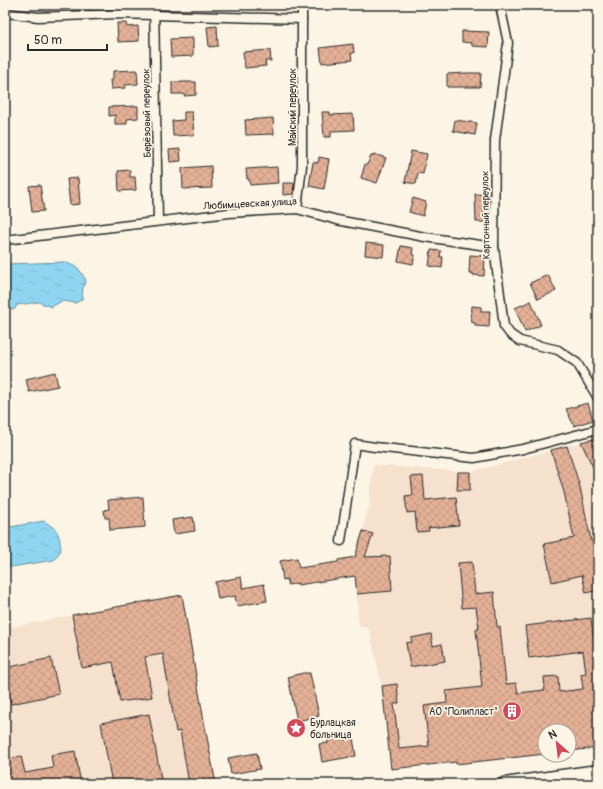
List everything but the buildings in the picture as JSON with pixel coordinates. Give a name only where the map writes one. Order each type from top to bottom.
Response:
[{"type":"main road","points":[[504,784],[598,771]]},
{"type":"street","name":"Берёзовый переулок","points":[[154,5],[158,221]]},
{"type":"street","name":"Майский переулок","points":[[297,209],[302,166],[302,5]]},
{"type":"street","name":"Картонный переулок","points":[[500,5],[508,43],[495,140],[494,247],[504,326],[510,334],[520,341],[558,350],[578,363],[598,398]]},
{"type":"street","points":[[7,9],[38,17],[117,14],[302,20]]},
{"type":"street","name":"Любимцевская улица","points":[[5,240],[228,213],[297,209],[337,220],[410,234],[494,247]]},
{"type":"street","points":[[341,541],[355,444],[474,458],[522,449],[598,429]]},
{"type":"shaded area","points":[[598,438],[598,748],[577,750],[577,723],[537,723],[537,755],[456,764],[456,762],[391,769],[382,686],[369,629],[359,626],[354,568],[354,559],[369,507],[373,465],[470,472]]},
{"type":"shaded area","points":[[182,595],[216,784],[5,784],[5,628]]},
{"type":"water","points":[[65,262],[78,268],[86,280],[83,288],[82,299],[76,303],[62,301],[51,307],[39,302],[17,305],[14,310],[5,306],[5,264]]},
{"type":"water","points":[[44,521],[53,527],[60,539],[61,550],[54,560],[5,568],[5,528]]},
{"type":"place","name":"АО \"Полипласт\"","points":[[512,711]]},
{"type":"place","name":"Бурлацкая больница","points":[[296,728]]}]
